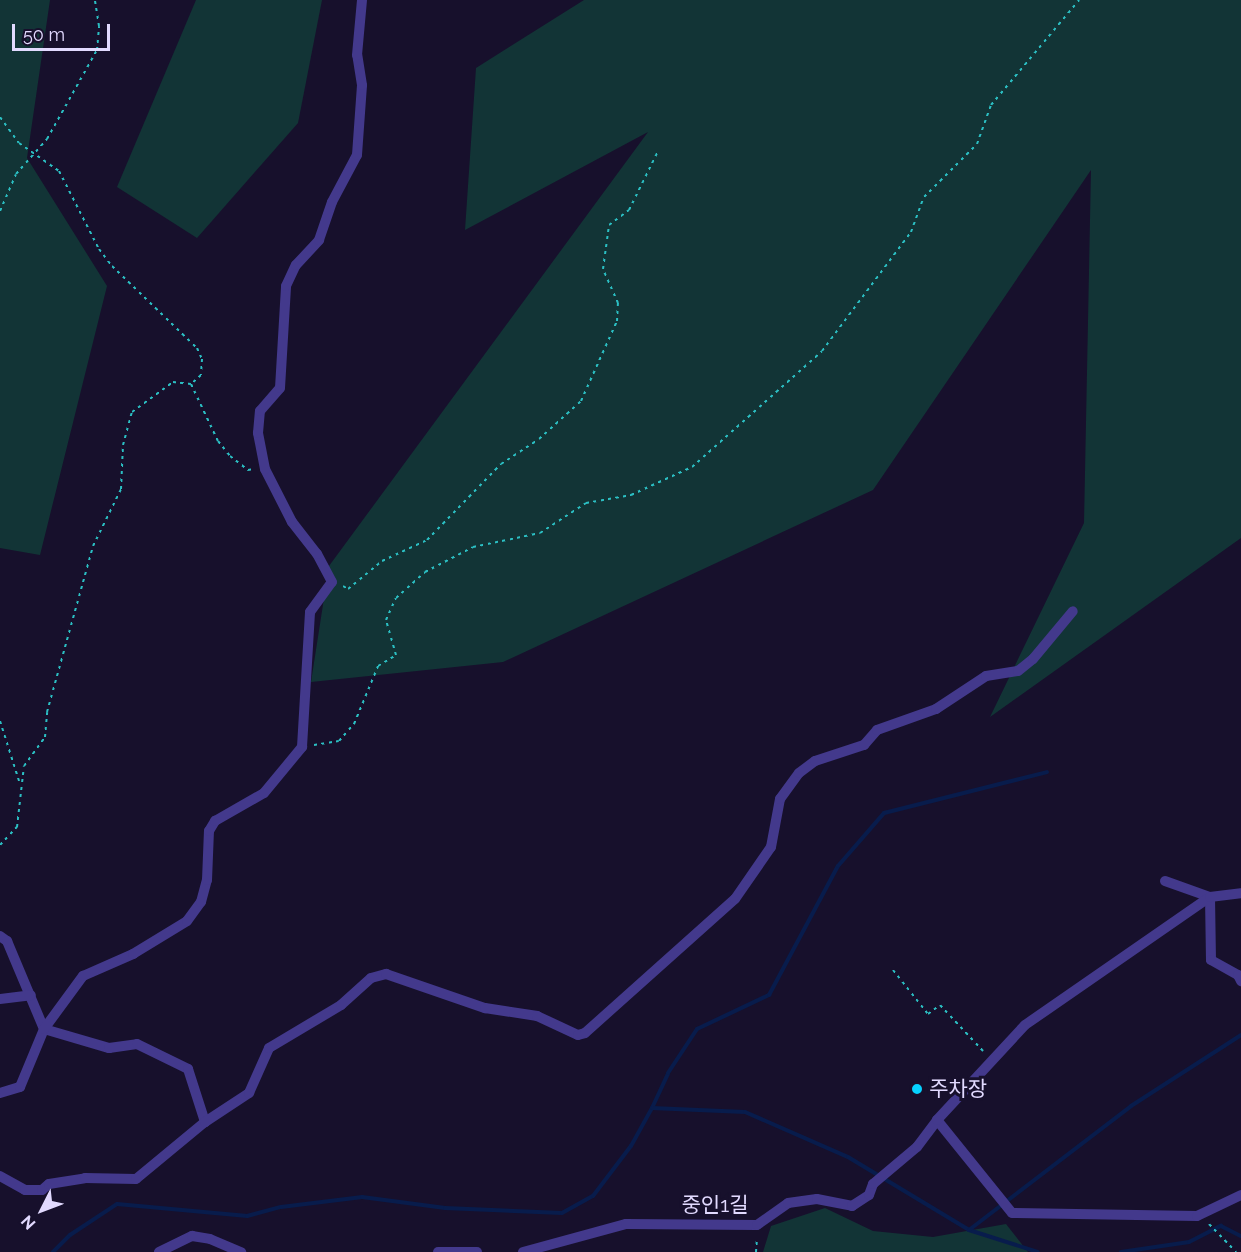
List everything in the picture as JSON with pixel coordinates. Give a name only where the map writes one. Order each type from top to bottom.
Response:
[{"type":"street","points":[[0,1093],[20,1087],[45,1029],[82,976],[133,954],[187,921],[201,902],[207,880],[209,831],[215,821],[264,793],[302,747],[310,612],[332,582],[317,554],[292,522],[264,469],[258,433],[260,411],[280,388],[286,286],[296,265],[319,240],[332,202],[357,155],[362,0]]},
{"type":"street","points":[[0,1176],[26,1190],[42,1190],[49,1184],[85,1178],[136,1179],[205,1122],[249,1093],[269,1048],[341,1005],[371,978],[386,974],[485,1008],[537,1016],[578,1035],[585,1033],[735,899],[771,847],[780,799],[799,773],[815,761],[864,745],[877,730],[936,709],[986,676],[1018,671],[1033,659],[1073,611]]},
{"type":"street","points":[[1165,880],[1210,897],[1241,893]]},
{"type":"street","points":[[1210,897],[1211,960],[1238,975],[1241,981]]},
{"type":"street","name":"중인1길","points":[[523,1252],[626,1224],[757,1225],[788,1203],[817,1199],[852,1206],[869,1195],[873,1185],[916,1148],[937,1120],[1025,1025],[1210,897]]},
{"type":"street","points":[[0,936],[7,942],[45,1029]]},
{"type":"street","points":[[0,999],[32,995]]},
{"type":"street","points":[[45,1029],[109,1048],[137,1044],[188,1069],[205,1122]]},
{"type":"street","points":[[937,1120],[1012,1213],[1197,1216],[1241,1195]]},
{"type":"street","points":[[159,1252],[192,1236],[210,1239],[241,1252]]},
{"type":"street","points":[[438,1252],[477,1252]]},
{"type":"path","points":[[0,211],[16,174],[35,155],[74,97],[97,50],[95,0]]},
{"type":"path","points":[[302,747],[339,741],[354,724],[378,666],[396,655],[386,621],[396,598],[425,572],[473,547],[540,533],[586,503],[631,495],[692,467],[822,351],[911,232],[924,197],[977,144],[991,105],[1079,0]]},
{"type":"path","points":[[0,117],[19,143],[59,171],[99,249],[112,266],[197,348],[202,358],[201,375],[191,384],[172,382],[132,412],[125,431],[121,489],[93,546],[46,712],[45,737],[24,766],[20,783],[17,827],[0,844]]},
{"type":"path","points":[[332,582],[348,589],[382,561],[427,540],[501,464],[539,439],[581,401],[617,321],[618,303],[603,269],[609,225],[629,210],[657,153]]},
{"type":"path","points":[[191,384],[218,441],[230,456],[248,470],[264,469]]},
{"type":"path","points":[[0,721],[20,783]]},
{"type":"path","points":[[893,970],[928,1014],[940,1005],[992,1060]]},
{"type":"path","points":[[1197,1216],[1226,1239],[1236,1252]]},
{"type":"path","points":[[756,1252],[757,1225]]},
{"type":"green space","points":[[0,0],[50,0],[27,158],[107,286],[40,555],[0,548]]},
{"type":"green space","points":[[196,0],[322,0],[298,123],[197,238],[117,187]]},
{"type":"green space","points":[[584,0],[1241,0],[1241,538],[990,717],[1084,523],[1091,170],[873,490],[503,662],[311,682],[329,566],[648,132],[465,230],[476,68]]},
{"type":"green space","points":[[825,1208],[873,1231],[933,1237],[1006,1224],[1028,1252],[763,1252],[771,1226]]},
{"type":"waterway","points":[[652,1108],[668,1073],[697,1029],[769,995],[838,866],[884,813],[1047,772]]},
{"type":"waterway","points":[[53,1252],[70,1235],[117,1204],[247,1216],[281,1207],[362,1197],[445,1208],[562,1213],[593,1196],[631,1146],[652,1108],[745,1112],[848,1157],[969,1230],[1131,1106],[1241,1035]]},
{"type":"waterway","points":[[1121,1252],[1189,1242],[1221,1226],[1241,1236]]},
{"type":"waterway","points":[[969,1230],[1038,1252]]},
{"type":"place","name":"주차장","points":[[917,1089]]}]
